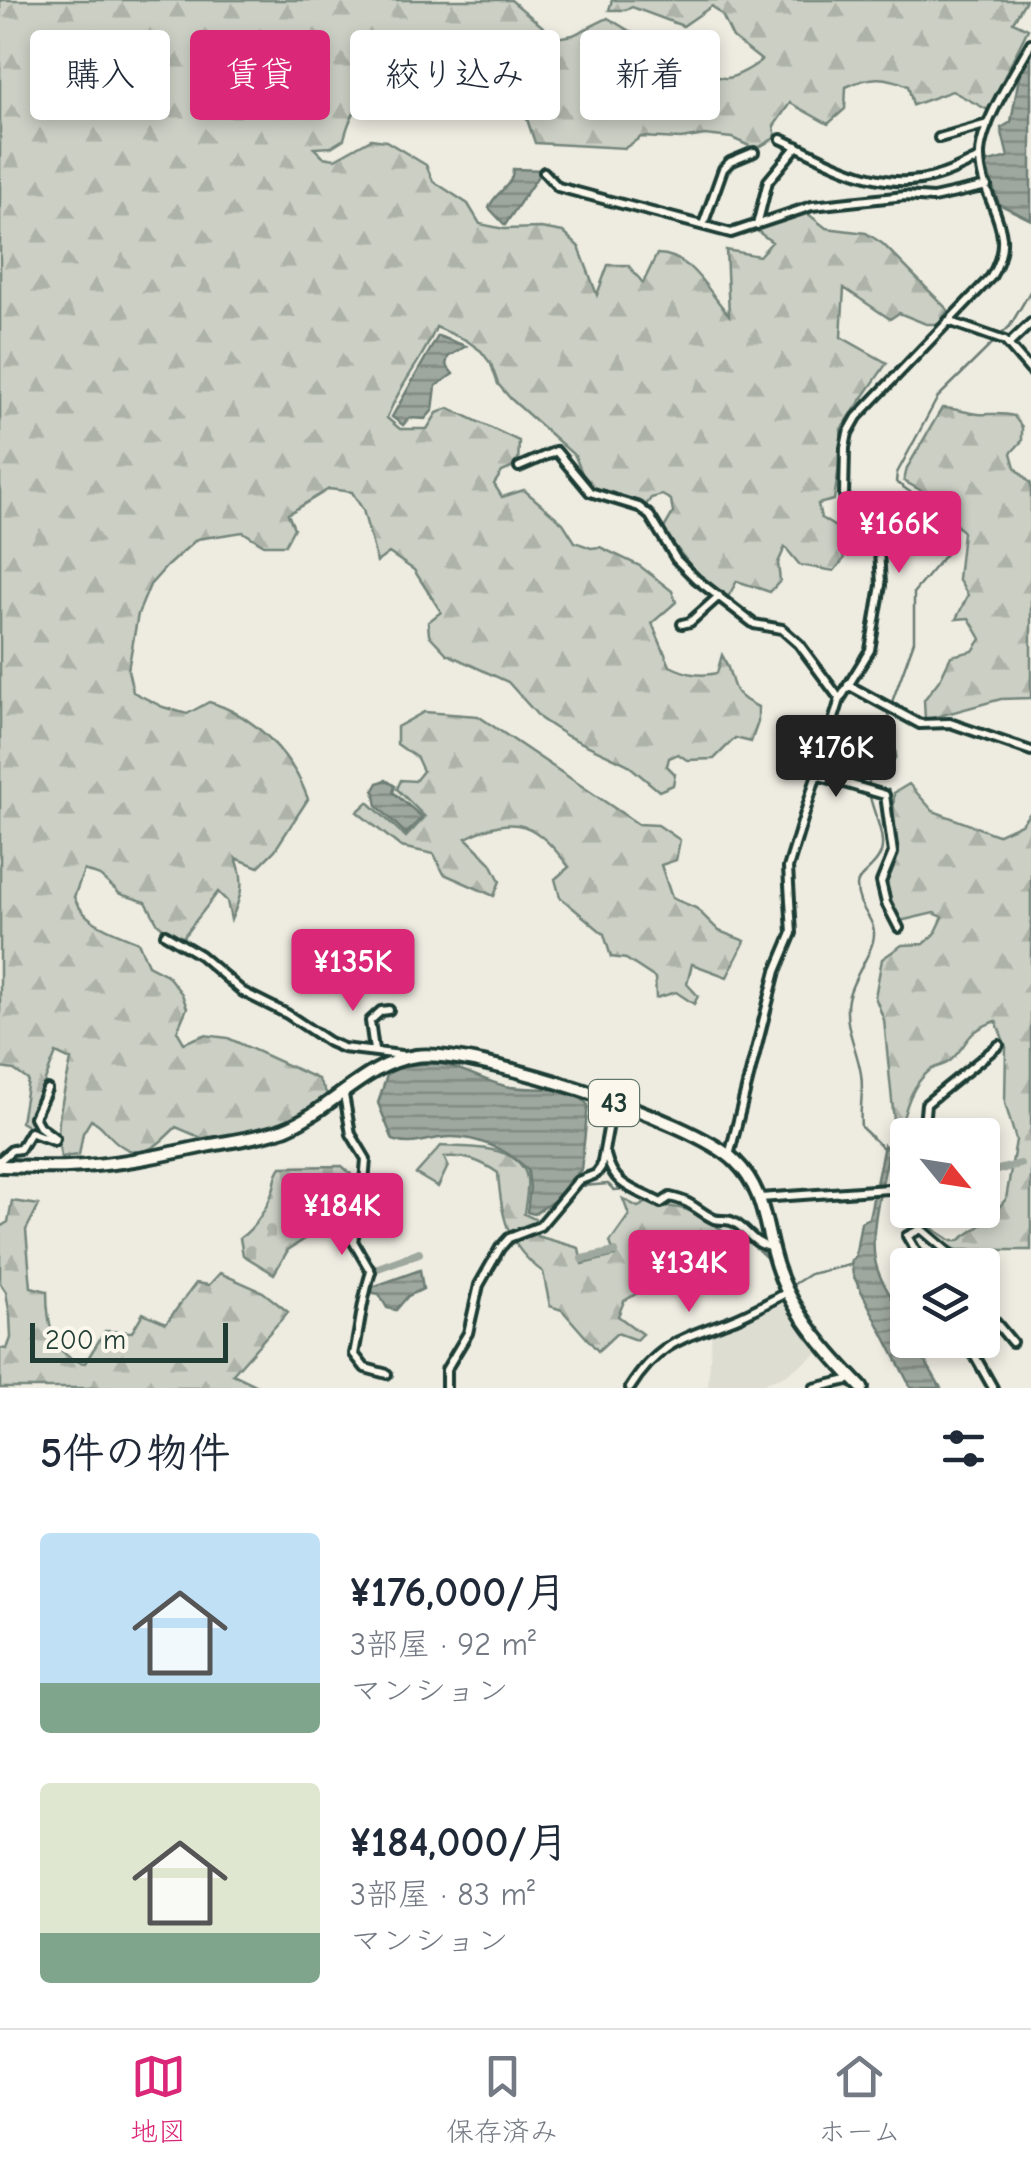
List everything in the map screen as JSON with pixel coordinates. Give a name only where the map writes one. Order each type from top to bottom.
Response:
[{"type":"main road","name":"43","points":[[0,1163],[67,1167],[110,1163],[284,1129],[403,1059],[433,1055],[561,1084],[693,1134],[729,1156],[760,1198],[788,1292],[822,1343],[858,1384]]},
{"type":"street","points":[[729,1156],[776,971],[792,933],[788,868],[840,699],[870,650],[881,585],[878,531],[844,496],[848,433],[857,416],[991,277],[1002,255],[1004,235],[980,158],[990,124],[1031,43]]},
{"type":"street","points":[[939,138],[990,124]]},
{"type":"street","points":[[781,139],[855,174],[902,183],[935,177],[980,158]]},
{"type":"street","points":[[757,226],[768,181],[797,146]]},
{"type":"street","points":[[704,225],[723,170],[730,162],[754,152]]},
{"type":"street","points":[[544,172],[558,187],[731,233],[812,206],[904,196],[933,198],[987,186]]},
{"type":"street","points":[[902,183],[904,196]]},
{"type":"street","points":[[948,322],[1002,340],[1031,370]]},
{"type":"street","points":[[1002,340],[1031,323]]},
{"type":"street","points":[[519,467],[556,451],[590,492],[639,507],[650,516],[676,560],[754,624],[782,630],[799,644],[840,699]]},
{"type":"street","points":[[682,624],[690,622],[719,596]]},
{"type":"street","points":[[848,685],[920,724],[950,723],[1031,751]]},
{"type":"street","points":[[817,775],[885,795],[894,853],[881,882],[899,928]]},
{"type":"street","points":[[165,934],[221,970],[243,992],[329,1042],[344,1048],[400,1055],[403,1059]]},
{"type":"street","points":[[374,1050],[370,1021],[381,1011],[389,1010]]},
{"type":"street","points":[[925,1118],[926,1104],[999,1045]]},
{"type":"street","points":[[0,1163],[12,1150],[20,1149],[30,1132],[54,1141],[34,1117],[47,1089]]},
{"type":"street","points":[[344,1094],[350,1134],[366,1159],[363,1195],[352,1236],[371,1272],[354,1354],[365,1368],[387,1374]]},
{"type":"street","points":[[446,1388],[446,1370],[468,1333],[478,1285],[509,1238],[540,1226],[578,1182],[596,1174],[606,1154],[613,1102]]},
{"type":"street","points":[[606,1154],[612,1175],[624,1184],[661,1203],[670,1197],[690,1201],[715,1219],[732,1221],[746,1236],[772,1248]]},
{"type":"street","points":[[760,1198],[890,1192]]},
{"type":"street","points":[[914,1248],[907,1236],[921,1229],[943,1248]]},
{"type":"street","points":[[630,1388],[645,1364],[662,1348],[734,1320],[788,1292]]},
{"type":"street","points":[[1000,1328],[1012,1342]]},
{"type":"street","points":[[976,1358],[993,1388]]},
{"type":"street","points":[[814,1388],[858,1384]]},
{"type":"shaded area","points":[[1031,54],[1031,220],[999,204],[985,163],[1008,157],[1001,128],[1011,122],[1019,77]]},
{"type":"shaded area","points":[[513,169],[542,170],[505,225],[489,208],[510,181]]},
{"type":"shaded area","points":[[438,336],[466,346],[448,357],[446,365],[453,374],[436,386],[433,410],[425,419],[409,418],[403,425],[392,417]]},
{"type":"shaded area","points":[[386,780],[395,786],[393,792],[422,817],[406,834],[377,806],[374,790]]},
{"type":"shaded area","points":[[437,1063],[505,1086],[571,1093],[588,1105],[581,1170],[559,1197],[534,1214],[527,1212],[528,1171],[488,1144],[451,1137],[411,1143],[393,1140],[378,1103],[388,1072],[408,1065]]},
{"type":"shaded area","points":[[884,1145],[889,1150],[875,1220],[874,1247],[878,1271],[890,1295],[890,1347],[853,1275],[851,1260],[855,1258],[861,1222],[869,1218]]},
{"type":"shaded area","points":[[420,1270],[423,1289],[408,1296],[396,1310],[387,1308],[379,1294],[373,1293],[372,1287]]},
{"type":"shaded area","points":[[787,1297],[822,1350],[761,1388],[708,1388],[712,1330],[741,1320]]},
{"type":"shaded area","points":[[896,1358],[924,1358],[941,1388],[911,1388]]},
{"type":"green space","points":[[0,0],[511,0],[547,30],[350,30],[351,120],[344,139],[331,147],[314,148],[323,157],[335,159],[371,139],[386,141],[426,165],[433,181],[468,204],[480,224],[563,232],[579,247],[597,295],[608,265],[628,265],[643,283],[657,254],[690,267],[729,315],[726,250],[759,256],[772,242],[753,228],[807,213],[826,228],[866,233],[883,244],[948,310],[939,324],[926,324],[899,313],[890,319],[844,288],[841,337],[887,363],[841,429],[834,500],[818,504],[821,518],[837,528],[844,559],[834,571],[800,565],[785,547],[778,563],[780,581],[770,592],[737,581],[728,597],[699,577],[663,530],[673,513],[671,500],[662,495],[651,498],[646,505],[588,488],[575,456],[511,399],[498,384],[481,351],[436,327],[387,418],[400,429],[427,429],[437,413],[449,408],[519,441],[518,465],[502,472],[494,484],[502,497],[524,490],[563,523],[575,542],[600,547],[640,566],[672,591],[676,602],[652,623],[670,666],[693,674],[717,673],[722,655],[736,691],[758,707],[751,742],[735,738],[714,759],[687,760],[678,754],[669,758],[667,766],[675,774],[673,785],[659,791],[627,764],[567,736],[541,719],[508,682],[447,654],[429,635],[428,622],[441,612],[414,570],[389,553],[377,562],[363,510],[352,492],[329,489],[288,514],[294,528],[285,545],[264,545],[243,532],[197,539],[150,585],[138,614],[128,670],[133,692],[187,714],[209,702],[241,716],[282,752],[308,799],[275,850],[258,867],[236,858],[241,890],[231,920],[227,901],[218,892],[180,941],[158,924],[146,902],[120,894],[100,876],[84,870],[74,897],[92,920],[138,942],[148,965],[167,975],[182,994],[187,1008],[177,1031],[184,1043],[204,1035],[228,1038],[318,1079],[327,1094],[299,1119],[277,1127],[206,1140],[176,1127],[152,1148],[136,1152],[119,1144],[91,1120],[83,1133],[79,1155],[61,1157],[59,1120],[71,1060],[56,1053],[30,1118],[35,1130],[21,1122],[28,1080],[14,1070],[0,1068]]},
{"type":"green space","points":[[612,0],[1026,0],[1013,22],[1028,29],[988,110],[952,91],[913,105],[908,86],[877,78],[846,87],[845,109],[828,124],[790,103],[774,126],[776,137],[756,149],[732,138],[705,135],[681,139],[641,137],[625,148],[535,143],[527,120],[560,120],[560,37],[580,32],[580,120],[720,120],[720,77],[735,76],[761,60],[733,38],[722,15],[712,6],[683,26],[632,7],[609,10]]},
{"type":"green space","points":[[608,18],[628,30],[583,30]]},
{"type":"green space","points":[[942,408],[1014,416],[1022,427],[1022,441],[1011,453],[1015,467],[1031,484],[1031,698],[1001,699],[925,720],[924,700],[951,656],[973,651],[981,639],[969,618],[956,619],[968,595],[958,579],[963,532],[927,494],[904,481],[907,468]]},
{"type":"green space","points":[[424,712],[478,716],[638,824],[658,825],[680,840],[676,860],[661,865],[672,898],[696,908],[719,931],[745,941],[727,977],[692,964],[687,984],[698,996],[694,1004],[676,992],[656,998],[655,978],[626,959],[611,957],[604,934],[560,897],[555,879],[569,867],[546,841],[524,827],[499,826],[466,838],[491,863],[500,881],[494,896],[444,874],[434,854],[401,847],[357,812],[368,802],[406,837],[425,817],[397,789],[401,780],[415,781],[423,771],[417,758],[397,744],[397,727]]},
{"type":"green space","points":[[909,784],[933,811],[997,835],[1021,824],[1031,812],[1031,1250],[954,1248],[931,1235],[928,1228],[958,1241],[977,1228],[1000,1228],[1000,1206],[1006,1199],[1016,1140],[1005,1103],[1006,1047],[996,1021],[978,1030],[950,1061],[931,1069],[910,1096],[903,1118],[894,1118],[884,1020],[875,997],[882,959],[902,945],[924,944],[935,934],[943,917],[934,913],[900,921],[885,890],[892,860],[894,793]]},
{"type":"green space","points":[[441,1146],[489,1149],[512,1157],[526,1174],[524,1214],[535,1219],[537,1236],[579,1248],[582,1264],[615,1256],[610,1242],[629,1215],[623,1199],[638,1207],[650,1201],[690,1211],[719,1228],[743,1249],[733,1272],[723,1282],[666,1276],[624,1301],[618,1316],[642,1334],[636,1340],[617,1333],[598,1351],[562,1310],[550,1306],[543,1272],[521,1252],[508,1229],[498,1173],[472,1160],[444,1157],[448,1166],[438,1187],[416,1174]]},
{"type":"green space","points":[[342,1166],[351,1174],[342,1215],[288,1250],[274,1274],[243,1255],[240,1238],[264,1210],[281,1167]]},
{"type":"green space","points":[[12,1201],[39,1205],[26,1230],[31,1287],[47,1291],[53,1336],[65,1354],[85,1363],[105,1331],[132,1332],[143,1313],[166,1323],[196,1283],[209,1285],[220,1273],[263,1292],[288,1312],[233,1374],[262,1388],[0,1388],[0,1348],[7,1349],[11,1338],[6,1292],[0,1283],[0,1227],[8,1222]]},
{"type":"waterway","points":[[884,1149],[861,1127],[861,1074],[847,1018],[850,991],[874,935],[857,886],[882,850],[871,801],[870,775],[891,764],[896,756],[888,713],[914,641],[914,592],[946,554],[949,531],[940,513],[896,482],[897,473],[938,397],[1010,326],[1031,290]]},
{"type":"waterway","points":[[1000,1169],[1020,1164]]},
{"type":"waterway","points":[[574,1177],[582,1186],[608,1184],[614,1190],[626,1189]]},
{"type":"waterway","points":[[658,1198],[684,1205]]},
{"type":"waterway","points":[[707,1219],[733,1227],[769,1260]]},
{"type":"waterway","points":[[582,1259],[615,1252]]},
{"type":"waterway","points":[[378,1268],[419,1253]]},
{"type":"waterway","points":[[781,1266],[791,1286],[810,1274],[850,1265]]}]
